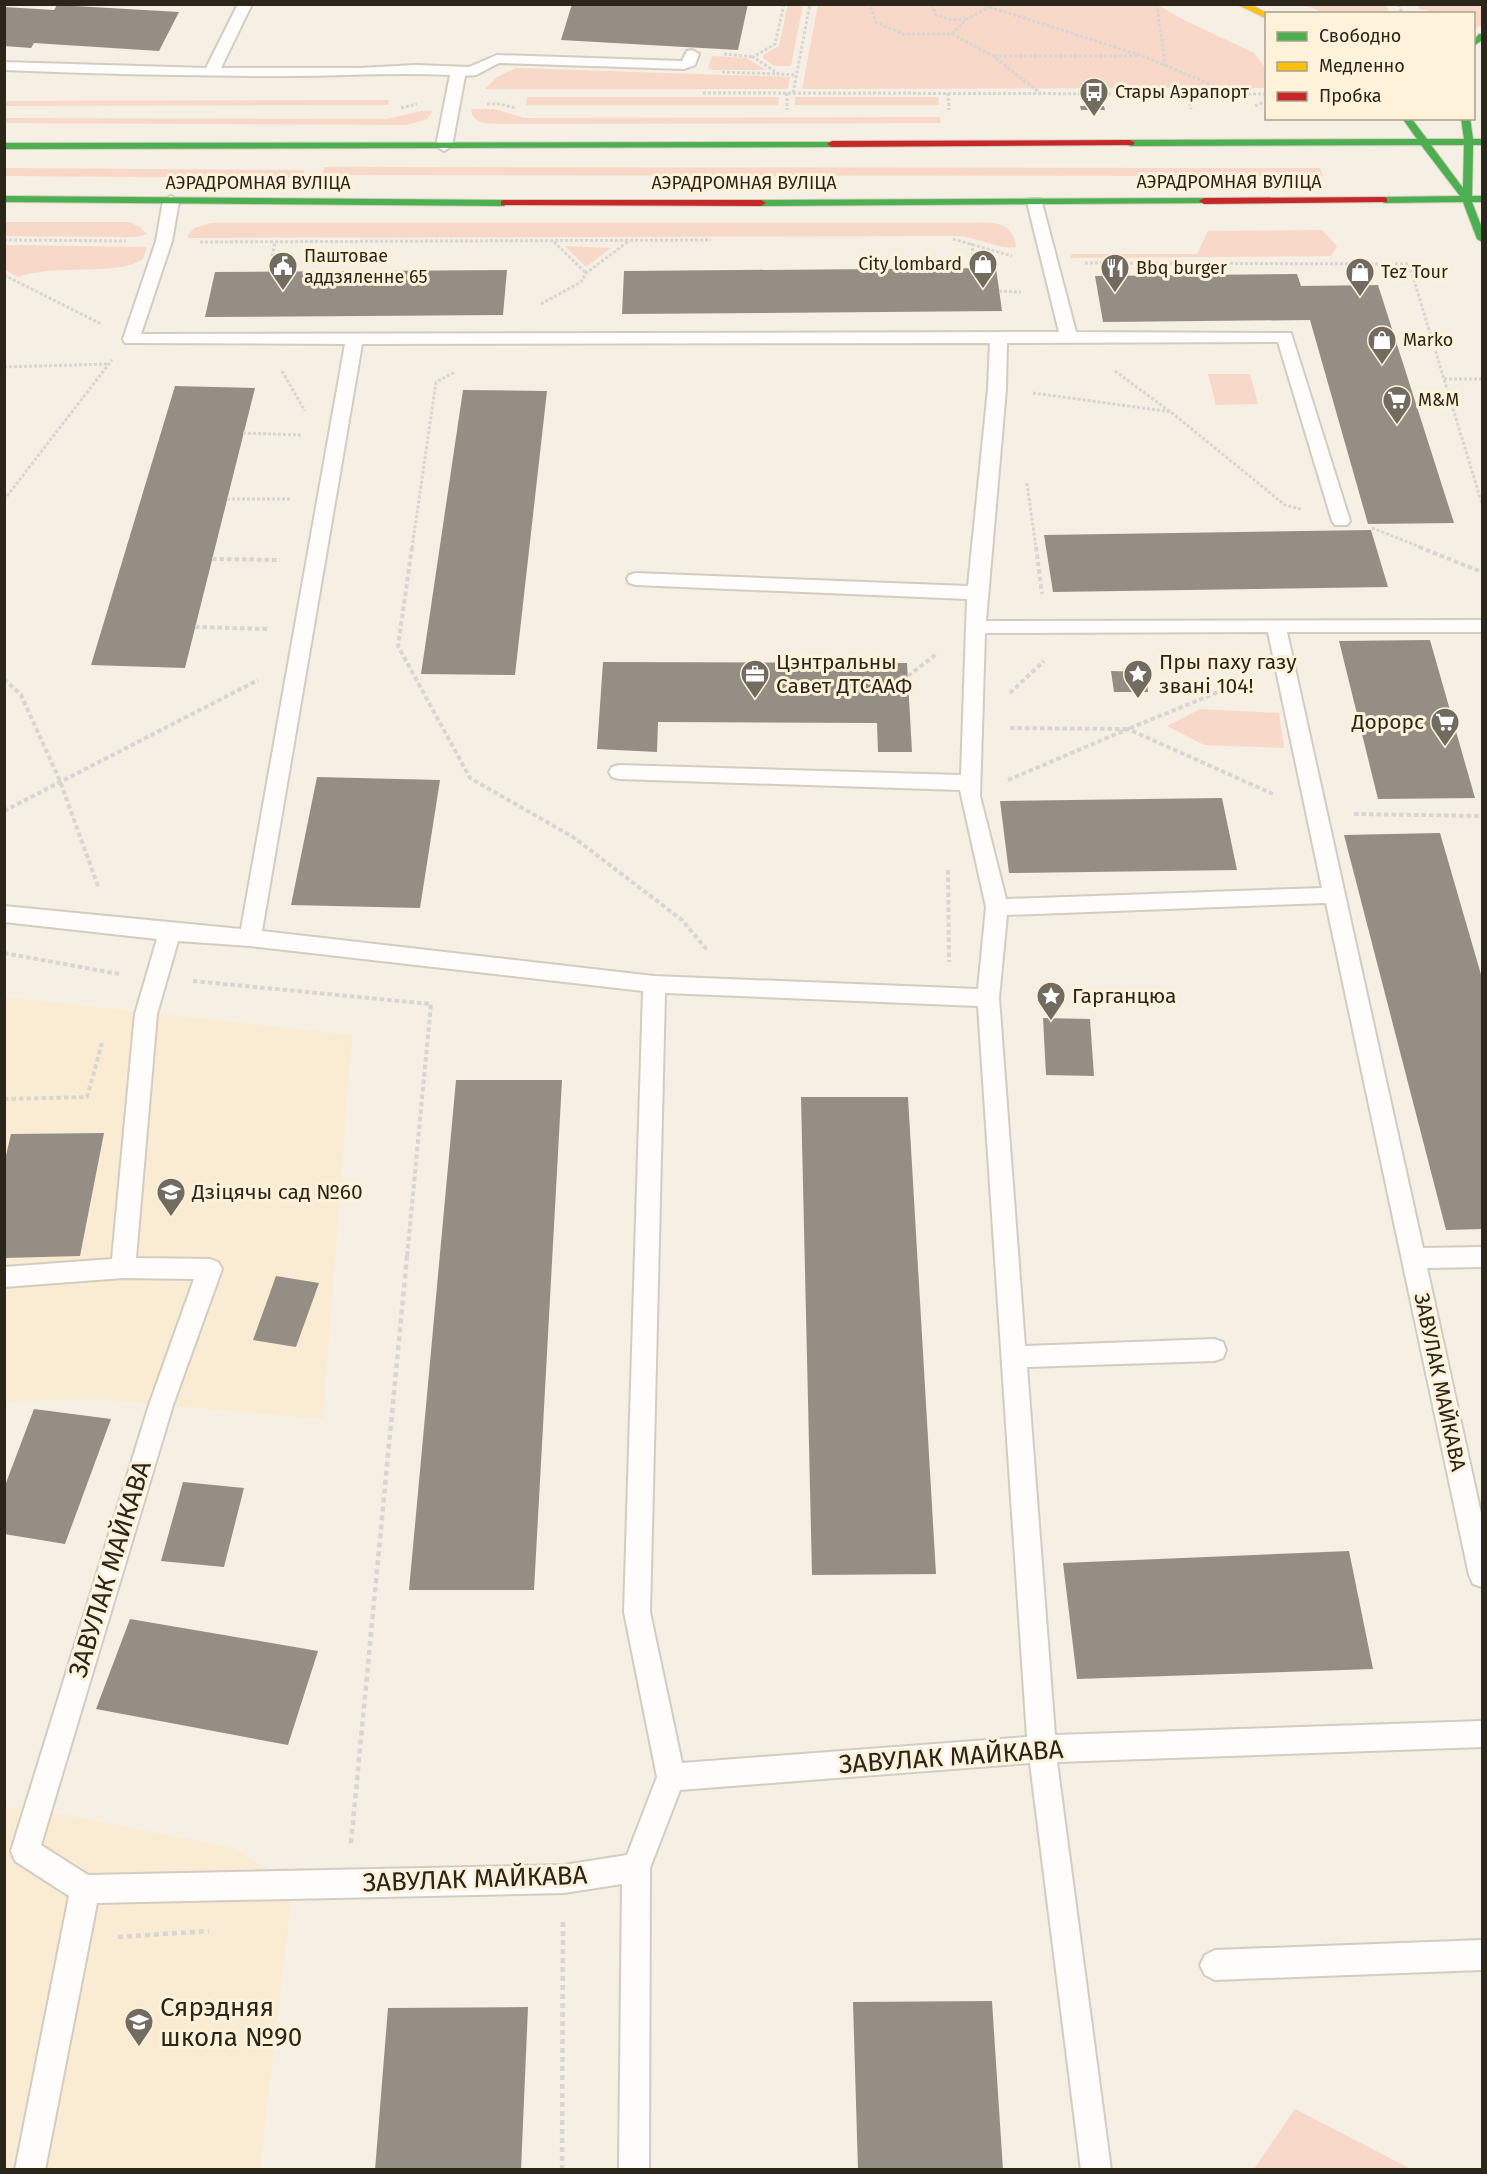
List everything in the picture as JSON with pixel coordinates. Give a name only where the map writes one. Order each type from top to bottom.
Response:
[{"type":"main road","points":[[1241,4],[1265,16]]},
{"type":"main road","points":[[1407,120],[1467,200],[1482,239]]},
{"type":"main road","points":[[1466,120],[1476,142],[1467,200]]},
{"type":"main road","points":[[1188,144],[1245,129]]},
{"type":"main road","name":"АЭРАДРОМНАЯ ВУЛІЦА","points":[[4,146],[1476,142]]},
{"type":"main road","name":"АЭРАДРОМНАЯ ВУЛІЦА","points":[[4,199],[1035,202],[1482,200]]},
{"type":"lane","points":[[211,72],[245,4]]},
{"type":"lane","points":[[4,66],[211,72],[359,72],[416,69],[471,72],[497,59],[684,65],[690,62],[693,54]]},
{"type":"lane","points":[[444,146],[458,72]]},
{"type":"lane","points":[[171,201],[164,241],[131,339],[1285,337],[1341,521]]},
{"type":"lane","points":[[1035,202],[1069,337]]},
{"type":"lane","points":[[999,338],[997,389],[977,592],[971,790],[997,907],[988,998],[1042,1749],[1096,2169]]},
{"type":"lane","points":[[250,938],[354,339]]},
{"type":"lane","points":[[636,579],[977,592]]},
{"type":"lane","name":"ЗАВУЛАК МАЙКАВА","points":[[1276,626],[1482,1575]]},
{"type":"lane","points":[[977,627],[1482,626]]},
{"type":"lane","points":[[619,772],[971,790]]},
{"type":"lane","points":[[997,907],[1335,896]]},
{"type":"lane","points":[[4,914],[250,938],[654,984],[988,998]]},
{"type":"lane","points":[[4,1277],[123,1268],[146,1014],[170,932]]},
{"type":"lane","points":[[634,2169],[636,1868],[671,1778],[637,1612],[654,984]]},
{"type":"lane","points":[[1413,1258],[1482,1257]]},
{"type":"lane","name":"ЗАВУЛАК МАЙКАВА","points":[[123,1268],[210,1269],[161,1405],[25,1851],[85,1889],[564,1880],[636,1868]]},
{"type":"lane","points":[[1014,1357],[1214,1350]]},
{"type":"lane","name":"ЗАВУЛАК МАЙКАВА","points":[[671,1778],[1042,1749],[1482,1734]]},
{"type":"lane","points":[[30,2169],[85,1889]]},
{"type":"lane","points":[[1215,1965],[1482,1955]]},
{"type":"path","points":[[784,4],[775,44],[753,57],[779,74],[796,75]]},
{"type":"path","points":[[793,93],[810,4]]},
{"type":"path","points":[[876,4],[871,8],[876,22],[903,34],[952,34],[993,56],[1040,93]]},
{"type":"path","points":[[932,4],[936,15],[952,20],[967,19]]},
{"type":"path","points":[[980,4],[1143,56],[1232,93]]},
{"type":"path","points":[[952,34],[967,19],[995,4]]},
{"type":"path","points":[[1156,4],[1165,65]]},
{"type":"path","points":[[993,56],[1143,56]]},
{"type":"path","points":[[786,111],[787,93]]},
{"type":"path","points":[[950,118],[948,93],[1265,94]]},
{"type":"path","points":[[1187,93],[1191,111]]},
{"type":"path","points":[[1258,105],[1265,102]]},
{"type":"path","points":[[943,239],[972,243],[1020,259],[1049,263],[1409,264],[1482,504]]},
{"type":"path","points":[[4,240],[275,242],[711,240]]},
{"type":"path","points":[[554,241],[586,273]]},
{"type":"path","points":[[269,271],[275,242]]},
{"type":"path","points":[[972,243],[974,268]]},
{"type":"path","points":[[4,275],[131,339],[108,364],[4,500]]},
{"type":"path","points":[[999,291],[1024,292]]},
{"type":"path","points":[[1069,337],[1172,412],[1285,505],[1378,529],[1482,572]]},
{"type":"path","points":[[4,367],[108,364]]},
{"type":"path","points":[[465,368],[436,382],[398,646],[470,778],[573,837],[682,920],[738,987]]},
{"type":"path","points":[[1444,379],[1482,379]]},
{"type":"path","points":[[997,389],[1172,412]]},
{"type":"path","points":[[243,433],[309,435]]},
{"type":"path","points":[[1026,473],[1043,601]]},
{"type":"path","points":[[227,499],[293,499]]},
{"type":"path","points":[[212,559],[281,560]]},
{"type":"path","points":[[974,727],[1080,626]]},
{"type":"path","points":[[195,627],[275,629]]},
{"type":"path","points":[[908,676],[944,648]]},
{"type":"path","points":[[971,790],[1284,665]]},
{"type":"path","points":[[4,811],[264,678]]},
{"type":"path","points":[[4,679],[21,695],[60,781],[113,926]]},
{"type":"path","points":[[974,727],[1128,729],[1317,814],[1482,816]]},
{"type":"path","points":[[4,953],[124,974],[121,983]]},
{"type":"path","points":[[156,977],[431,1004],[348,1884]]},
{"type":"path","points":[[4,1099],[87,1097],[105,1032]]},
{"type":"path","points":[[562,2169],[564,1880]]},
{"type":"shaded area","points":[[788,4],[803,5],[791,66],[774,66],[763,58],[763,55],[779,46]]},
{"type":"shaded area","points":[[818,5],[1158,5],[1254,53],[1264,66],[1265,88],[802,89]]},
{"type":"shaded area","points":[[1303,5],[1386,5],[1389,10],[1383,12],[1322,12]]},
{"type":"shaded area","points":[[1418,5],[1482,5],[1482,25],[1475,28],[1475,12],[1420,10]]},
{"type":"shaded area","points":[[712,56],[746,58],[766,70],[712,70],[708,68]]},
{"type":"shaded area","points":[[516,68],[790,77],[788,89],[485,89],[497,77]]},
{"type":"shaded area","points":[[527,97],[779,97],[778,105],[526,105]]},
{"type":"shaded area","points":[[795,97],[938,97],[939,105],[795,105]]},
{"type":"shaded area","points":[[389,100],[388,105],[4,106],[5,101]]},
{"type":"shaded area","points":[[471,109],[495,109],[524,118],[940,117],[941,123],[497,124],[477,120]]},
{"type":"shaded area","points":[[421,111],[433,111],[427,119],[407,125],[4,123],[5,118],[387,119]]},
{"type":"shaded area","points":[[324,167],[1320,168],[1323,176],[323,175]]},
{"type":"shaded area","points":[[5,168],[304,170],[305,178],[5,176]]},
{"type":"shaded area","points":[[5,222],[129,222],[140,227],[147,234],[137,237],[5,236]]},
{"type":"shaded area","points":[[211,223],[993,223],[1000,224],[1010,231],[1016,247],[1002,247],[959,236],[189,238],[187,236],[194,228]]},
{"type":"shaded area","points":[[1322,230],[1337,246],[1331,256],[1070,258],[1072,254],[1197,254],[1208,231]]},
{"type":"shaded area","points":[[5,245],[147,247],[143,259],[132,264],[102,269],[49,271],[18,277],[5,270]]},
{"type":"shaded area","points":[[565,246],[611,248],[586,267]]},
{"type":"shaded area","points":[[1208,374],[1250,374],[1258,404],[1216,405]]},
{"type":"shaded area","points":[[1200,709],[1279,713],[1284,748],[1204,745],[1167,726]]},
{"type":"shaded area","name":"Дзіцячы сад №60","points":[[5,997],[352,1035],[323,1419],[107,1400],[5,1401]]},
{"type":"shaded area","name":"Сярэдняя школа №90","points":[[5,1807],[36,1809],[233,1848],[293,1884],[260,2169],[5,2170]]},
{"type":"shaded area","points":[[1295,2109],[1411,2169],[1254,2169]]},
{"type":"building","points":[[572,4],[748,4],[738,50],[561,40]]},
{"type":"building","points":[[57,5],[179,12],[159,51],[34,43],[31,48],[4,46],[4,7],[54,10]]},
{"type":"building","points":[[1080,106],[1104,106],[1105,110],[1081,110]]},
{"type":"building","points":[[996,268],[1002,311],[622,314],[624,271]]},
{"type":"building","points":[[507,270],[503,315],[205,317],[215,272]]},
{"type":"building","points":[[1297,274],[1301,286],[1378,285],[1454,523],[1368,524],[1310,320],[1103,322],[1095,276]]},
{"type":"building","points":[[175,386],[255,388],[185,668],[91,665]]},
{"type":"building","points":[[463,390],[547,391],[515,675],[421,674]]},
{"type":"building","points":[[1371,530],[1388,587],[1053,592],[1044,535]]},
{"type":"building","points":[[1430,640],[1475,798],[1378,799],[1339,641]]},
{"type":"building","name":"Цэнтральны Савет ДТСААФ","points":[[603,662],[907,663],[912,752],[878,752],[877,723],[658,722],[657,752],[597,749]]},
{"type":"building","points":[[1111,671],[1146,672],[1148,692],[1114,692]]},
{"type":"building","points":[[317,777],[440,780],[420,908],[291,905]]},
{"type":"building","points":[[1222,798],[1237,870],[1009,873],[1000,801]]},
{"type":"building","points":[[1440,833],[1482,978],[1482,1229],[1446,1230],[1344,835]]},
{"type":"building","points":[[1043,1018],[1090,1019],[1094,1076],[1046,1075]]},
{"type":"building","points":[[456,1080],[562,1080],[534,1590],[409,1590]]},
{"type":"building","points":[[801,1097],[908,1097],[936,1574],[812,1575]]},
{"type":"building","points":[[104,1133],[80,1256],[4,1258],[4,1164],[11,1134]]},
{"type":"building","points":[[276,1276],[319,1283],[296,1347],[253,1340]]},
{"type":"building","points":[[34,1409],[111,1419],[65,1544],[4,1534],[4,1488]]},
{"type":"building","points":[[183,1482],[244,1488],[224,1567],[161,1561]]},
{"type":"building","points":[[1349,1551],[1373,1669],[1077,1679],[1063,1563]]},
{"type":"building","points":[[130,1619],[318,1651],[288,1745],[96,1709]]},
{"type":"building","points":[[992,2001],[1003,2170],[858,2170],[853,2002]]},
{"type":"building","points":[[528,2007],[521,2170],[375,2170],[388,2008]]},
{"type":"traffic: fast","points":[[1475,43],[1482,36]]},
{"type":"traffic: fast","points":[[1407,120],[1467,200],[1482,239]]},
{"type":"traffic: fast","points":[[1465,120],[1469,142],[1467,200]]},
{"type":"traffic: fast","points":[[1130,143],[1482,142]]},
{"type":"traffic: fast","points":[[4,146],[832,144]]},
{"type":"traffic: fast","points":[[4,199],[504,203]]},
{"type":"traffic: fast","points":[[1384,200],[1482,199]]},
{"type":"traffic: fast","points":[[761,203],[1204,201]]},
{"type":"traffic: slow","points":[[1241,4],[1265,16]]},
{"type":"traffic: jam","points":[[832,144],[1130,143]]},
{"type":"traffic: jam","points":[[1204,201],[1384,200]]},
{"type":"traffic: jam","points":[[504,203],[761,203]]},
{"type":"place","name":"Стары Аэрапорт","points":[[1094,118]]},
{"type":"place","name":"City lombard","points":[[983,290]]},
{"type":"place","name":"Паштовае аддзяленне 65","points":[[283,292]]},
{"type":"place","name":"Bbq burger","points":[[1115,294]]},
{"type":"place","name":"Tez Tour","points":[[1360,298]]},
{"type":"place","name":"Marko","points":[[1382,366]]},
{"type":"place","name":"M&M","points":[[1397,426]]},
{"type":"place","name":"Цэнтральны Савет ДТСААФ","points":[[755,700]]},
{"type":"place","name":"Пры паху газу звані 104!","points":[[1138,700]]},
{"type":"place","name":"Дорорс","points":[[1445,748]]},
{"type":"place","name":"Гарганцюа","points":[[1051,1022]]},
{"type":"place","name":"Дзіцячы сад №60","points":[[171,1218]]},
{"type":"place","name":"Сярэдняя школа №90","points":[[139,2048]]}]
